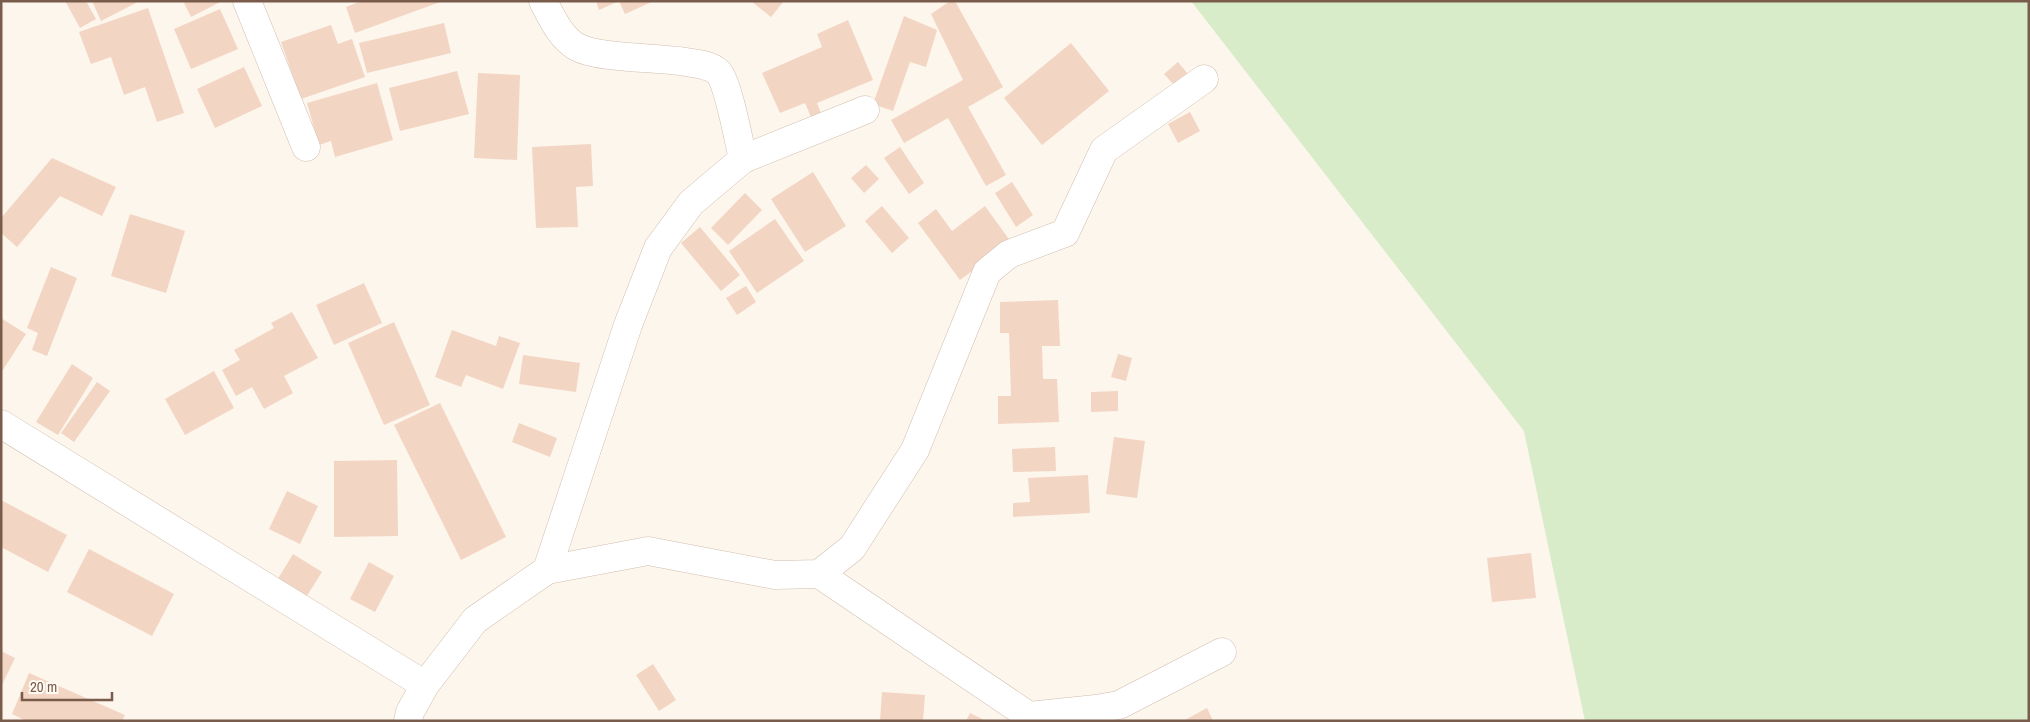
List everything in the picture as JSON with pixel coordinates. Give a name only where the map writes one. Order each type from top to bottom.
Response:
[{"type":"street","points":[[247,1],[306,147]]},
{"type":"street","points":[[543,1],[557,28],[577,47],[601,54],[682,61],[708,66],[718,72],[726,83],[743,159]]},
{"type":"street","points":[[819,574],[852,548],[915,450],[986,272],[1009,254],[1065,233],[1104,150],[1204,79]]},
{"type":"street","points":[[547,570],[628,325],[658,248],[691,203],[743,159],[865,110]]},
{"type":"street","points":[[1,424],[425,685]]},
{"type":"street","points":[[408,721],[410,712],[425,685],[475,620],[547,570],[648,551],[775,575],[819,574],[1030,718],[1096,710],[1119,705],[1222,652]]},
{"type":"green space","points":[[1191,1],[2029,1],[2029,721],[1585,721],[1524,431]]},
{"type":"building","points":[[65,1],[86,1],[96,19],[80,28]]},
{"type":"building","points":[[92,1],[135,1],[136,3],[101,21]]},
{"type":"building","points":[[183,1],[222,1],[191,17]]},
{"type":"building","points":[[362,1],[443,1],[355,33],[346,7]]},
{"type":"building","points":[[596,1],[619,1],[599,10]]},
{"type":"building","points":[[619,1],[654,1],[625,14]]},
{"type":"building","points":[[751,1],[784,1],[771,17]]},
{"type":"building","points":[[950,1],[955,1],[1003,87],[968,107],[1006,175],[986,186],[948,118],[904,143],[891,120],[963,80],[931,14]]},
{"type":"building","points":[[148,8],[184,113],[157,122],[145,87],[124,95],[111,57],[91,64],[79,32]]},
{"type":"building","points":[[220,9],[238,49],[191,69],[174,29]]},
{"type":"building","points":[[904,16],[937,30],[926,67],[910,62],[893,111],[873,104]]},
{"type":"building","points":[[848,20],[873,80],[817,103],[821,113],[811,117],[805,103],[780,113],[762,73],[822,47],[817,34]]},
{"type":"building","points":[[444,23],[451,53],[367,73],[359,43]]},
{"type":"building","points":[[331,25],[338,44],[352,39],[365,77],[301,99],[281,42]]},
{"type":"building","points":[[1071,43],[1109,91],[1042,145],[1004,98]]},
{"type":"building","points":[[1178,62],[1188,74],[1175,86],[1164,74]]},
{"type":"building","points":[[244,67],[262,106],[215,128],[197,89]]},
{"type":"building","points":[[457,71],[469,114],[400,131],[389,88]]},
{"type":"building","points":[[478,73],[520,75],[517,160],[474,158]]},
{"type":"building","points":[[377,83],[393,140],[335,157],[331,141],[319,145],[307,103]]},
{"type":"building","points":[[1190,112],[1200,131],[1178,143],[1168,124]]},
{"type":"building","points":[[591,144],[593,186],[576,187],[578,227],[536,228],[532,147]]},
{"type":"building","points":[[900,147],[924,183],[909,194],[884,158]]},
{"type":"building","points":[[52,158],[116,187],[102,216],[60,196],[17,247],[1,233],[1,218]]},
{"type":"building","points":[[866,165],[879,179],[864,193],[851,178]]},
{"type":"building","points":[[813,172],[846,226],[805,252],[771,199]]},
{"type":"building","points":[[1012,182],[1033,215],[1016,227],[995,193]]},
{"type":"building","points":[[745,193],[762,210],[728,245],[711,228]]},
{"type":"building","points":[[882,206],[909,238],[892,253],[865,221]]},
{"type":"building","points":[[985,206],[1011,242],[960,280],[918,223],[936,209],[952,231]]},
{"type":"building","points":[[130,214],[185,231],[166,293],[111,276]]},
{"type":"building","points":[[775,219],[804,261],[757,293],[729,251]]},
{"type":"building","points":[[700,227],[740,275],[721,291],[681,243]]},
{"type":"building","points":[[51,267],[77,278],[47,356],[32,350],[38,333],[27,328]]},
{"type":"building","points":[[364,283],[382,323],[334,345],[316,305]]},
{"type":"building","points":[[746,286],[756,302],[737,315],[726,298]]},
{"type":"building","points":[[1058,300],[1060,346],[1042,346],[1043,379],[1057,379],[1059,422],[998,424],[998,396],[1011,396],[1009,333],[1000,333],[1000,302]]},
{"type":"building","points":[[292,312],[318,358],[284,376],[293,393],[264,409],[252,387],[236,396],[222,370],[240,360],[234,350],[274,328],[271,323]]},
{"type":"building","points":[[1,318],[26,334],[1,373]]},
{"type":"building","points":[[394,322],[430,405],[384,425],[348,343]]},
{"type":"building","points":[[452,330],[496,346],[499,336],[520,343],[503,389],[466,375],[461,387],[435,377]]},
{"type":"building","points":[[1118,354],[1132,358],[1126,381],[1111,377]]},
{"type":"building","points":[[523,355],[580,363],[576,392],[519,384]]},
{"type":"building","points":[[72,364],[93,378],[58,435],[36,422]]},
{"type":"building","points":[[214,371],[234,408],[185,435],[165,399]]},
{"type":"building","points":[[97,382],[110,391],[74,442],[61,433]]},
{"type":"building","points":[[1118,391],[1118,411],[1091,412],[1091,392]]},
{"type":"building","points":[[440,403],[506,537],[461,560],[394,425]]},
{"type":"building","points":[[519,423],[557,438],[550,457],[512,442]]},
{"type":"building","points":[[1114,437],[1145,441],[1137,498],[1106,494]]},
{"type":"building","points":[[1055,447],[1056,471],[1013,472],[1012,449]]},
{"type":"building","points":[[397,460],[398,536],[334,537],[334,461]]},
{"type":"building","points":[[1088,475],[1090,513],[1013,517],[1013,503],[1030,502],[1028,478]]},
{"type":"building","points":[[287,491],[318,506],[300,544],[269,529]]},
{"type":"building","points":[[1,500],[67,535],[48,572],[1,547]]},
{"type":"building","points":[[89,549],[174,594],[152,636],[67,592]]},
{"type":"building","points":[[1531,553],[1536,598],[1492,602],[1487,558]]},
{"type":"building","points":[[293,554],[322,572],[301,605],[273,587]]},
{"type":"building","points":[[369,562],[394,576],[375,612],[350,599]]},
{"type":"building","points":[[1,651],[15,658],[1,687]]},
{"type":"building","points":[[653,664],[676,700],[659,711],[636,675]]},
{"type":"building","points":[[29,673],[125,715],[122,721],[26,721],[12,714]]},
{"type":"building","points":[[882,692],[925,695],[923,721],[880,721]]},
{"type":"building","points":[[1207,708],[1213,721],[1183,721]]},
{"type":"building","points":[[970,713],[986,721],[966,721]]}]
